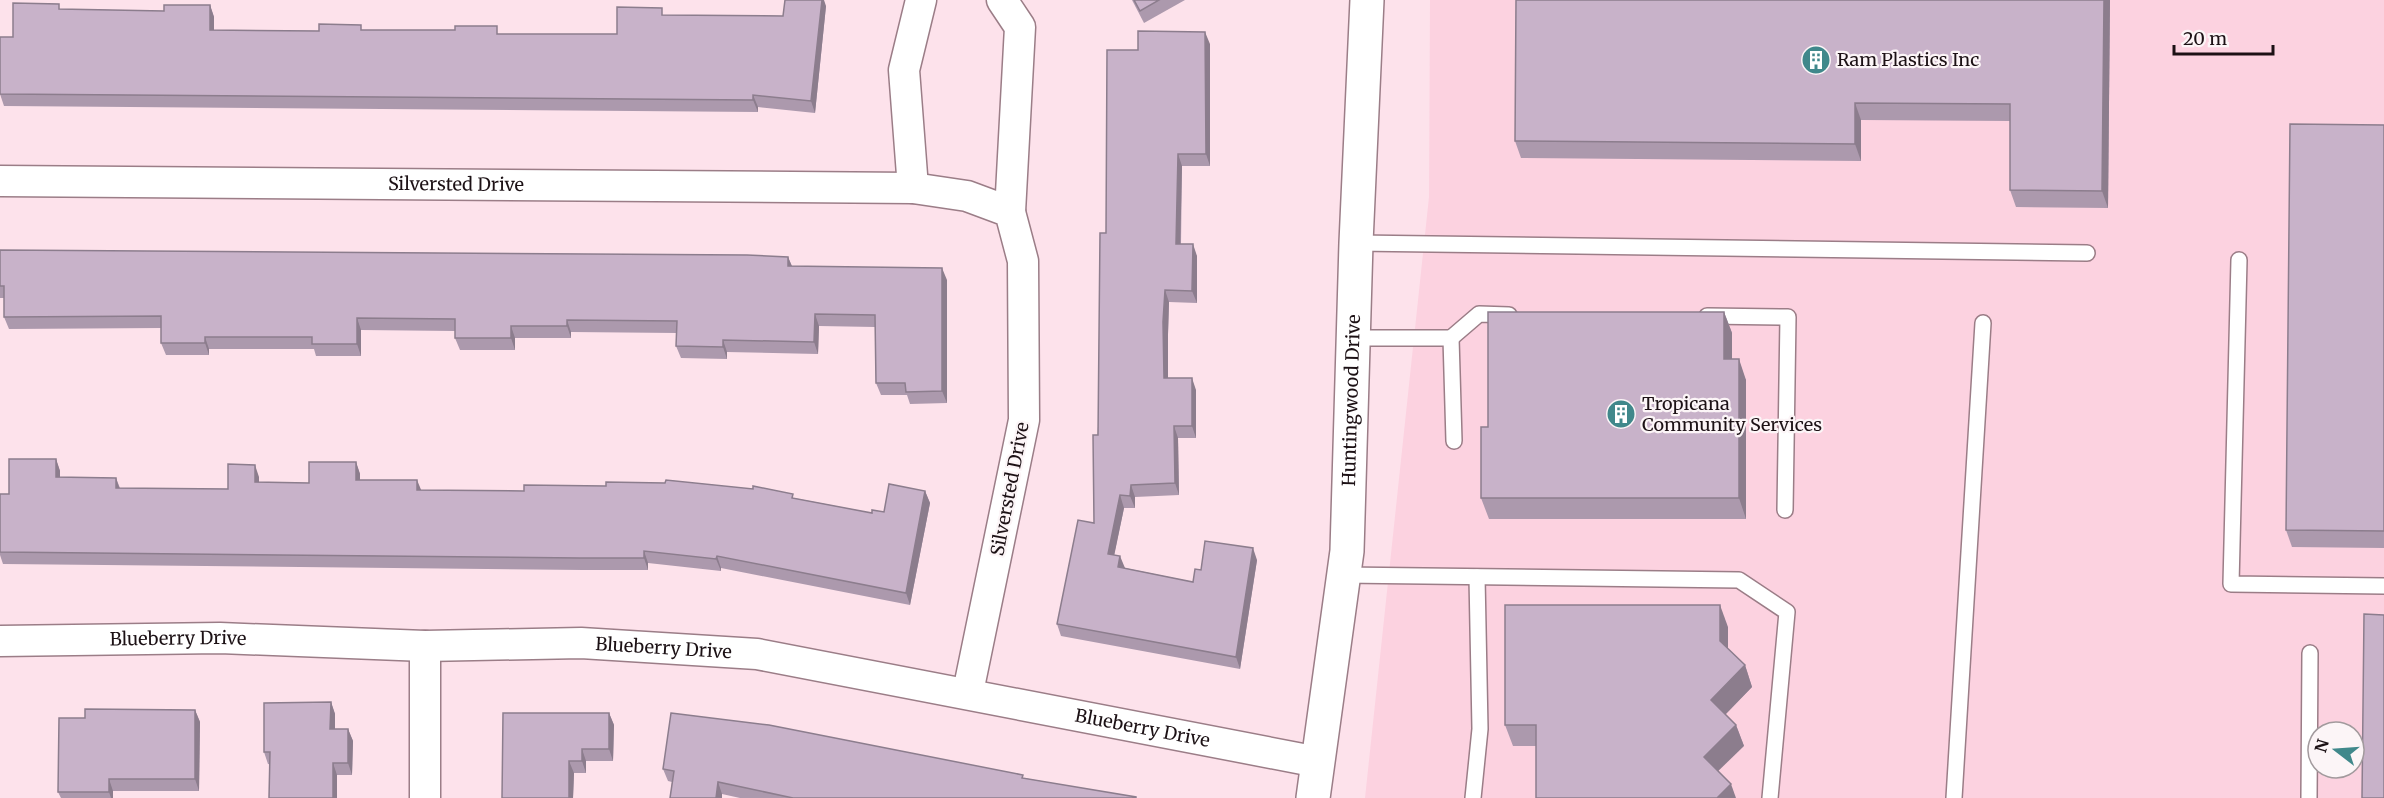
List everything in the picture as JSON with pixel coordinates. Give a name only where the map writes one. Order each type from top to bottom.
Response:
[{"type":"street","points":[[913,188],[904,69],[921,0]]},
{"type":"street","name":"Silversted Drive","points":[[968,692],[1024,420],[1023,261],[1010,212],[1020,27],[1002,0]]},
{"type":"street","name":"Huntingwood Drive","points":[[1313,798],[1343,575],[1349,503],[1356,243],[1367,0]]},
{"type":"street","name":"Silversted Drive","points":[[0,181],[913,188],[967,196],[1010,212]]},
{"type":"street","name":"Blueberry Drive","points":[[0,641],[220,638],[425,646],[580,643],[756,654],[968,692],[1318,762]]},
{"type":"street","points":[[425,646],[425,798]]},
{"type":"lane","points":[[1356,243],[2086,253]]},
{"type":"lane","points":[[2238,260],[2231,584],[2384,586]]},
{"type":"lane","points":[[1354,338],[1451,338],[1479,314],[1527,315]]},
{"type":"lane","points":[[1693,316],[1788,317],[1785,510]]},
{"type":"lane","points":[[1954,798],[1983,323]]},
{"type":"lane","points":[[1451,338],[1454,441]]},
{"type":"lane","points":[[1343,575],[1739,580],[1787,612],[1770,798]]},
{"type":"lane","points":[[1473,798],[1480,729],[1477,578]]},
{"type":"lane","points":[[2309,798],[2310,653]]},
{"type":"shaded area","points":[[1430,0],[2384,0],[2384,798],[1365,798],[1429,197]]},
{"type":"building","points":[[785,0],[822,0],[811,101],[753,95],[753,100],[0,94],[0,37],[13,37],[13,3],[59,4],[59,9],[164,11],[164,5],[210,5],[210,30],[319,31],[319,24],[361,25],[361,30],[455,30],[455,26],[497,26],[497,34],[617,34],[617,7],[662,8],[662,15],[783,16]]},
{"type":"building","points":[[1134,0],[1159,0],[1140,11]]},
{"type":"building","name":"Ram Plastics Inc","points":[[1516,0],[2104,0],[2102,191],[2010,190],[2010,104],[1855,103],[1855,144],[1515,141]]},
{"type":"building","points":[[1138,31],[1205,32],[1206,154],[1178,154],[1176,244],[1193,244],[1192,291],[1165,290],[1163,322],[1164,378],[1192,378],[1192,426],[1174,426],[1175,483],[1131,485],[1130,496],[1120,495],[1108,554],[1120,556],[1118,567],[1193,582],[1195,569],[1201,570],[1205,541],[1253,548],[1236,657],[1057,624],[1078,520],[1094,523],[1093,435],[1098,435],[1100,233],[1106,233],[1107,50],[1138,50]]},
{"type":"building","points":[[2290,124],[2384,125],[2384,531],[2286,530]]},
{"type":"building","points":[[0,250],[747,255],[788,257],[788,266],[942,268],[942,391],[906,392],[905,383],[876,383],[875,315],[815,314],[814,342],[723,340],[723,347],[676,346],[677,321],[567,320],[567,326],[511,326],[511,338],[455,338],[455,319],[357,318],[357,344],[312,344],[312,337],[205,337],[205,343],[161,343],[161,316],[4,317],[4,286],[0,286]]},
{"type":"building","name":"Tropicana Community Services","points":[[1488,312],[1724,312],[1724,359],[1739,359],[1739,498],[1481,498],[1481,427],[1488,427]]},
{"type":"building","points":[[9,459],[56,459],[56,477],[116,478],[116,488],[228,489],[228,464],[255,465],[255,482],[309,483],[309,462],[356,462],[356,480],[417,480],[417,490],[524,491],[524,485],[606,486],[606,482],[665,483],[666,480],[753,489],[753,486],[793,494],[792,498],[872,513],[872,510],[884,512],[889,484],[925,491],[906,593],[717,556],[716,559],[644,551],[644,558],[0,552],[0,494],[9,494]]},
{"type":"building","points":[[1505,605],[1720,605],[1720,641],[1745,665],[1711,700],[1736,725],[1704,757],[1731,784],[1717,798],[1536,798],[1536,725],[1505,725]]},
{"type":"building","points":[[2364,614],[2384,615],[2384,798],[2362,798],[2362,780],[2366,780],[2366,720],[2363,720]]},
{"type":"building","points":[[331,702],[330,729],[348,729],[348,763],[333,763],[333,798],[269,798],[270,752],[264,752],[264,703]]},
{"type":"building","points":[[85,709],[195,710],[195,779],[109,779],[109,792],[58,792],[59,718],[85,718]]},
{"type":"building","points":[[503,713],[609,713],[609,749],[582,749],[582,761],[569,761],[569,798],[502,798]]},
{"type":"building","points":[[671,713],[769,725],[1023,775],[1022,778],[1136,798],[793,798],[718,782],[716,798],[670,798],[674,771],[663,769]]},
{"type":"place","name":"Ram Plastics Inc","points":[[1816,60]]},
{"type":"place","name":"Tropicana Community Services","points":[[1621,414]]}]
